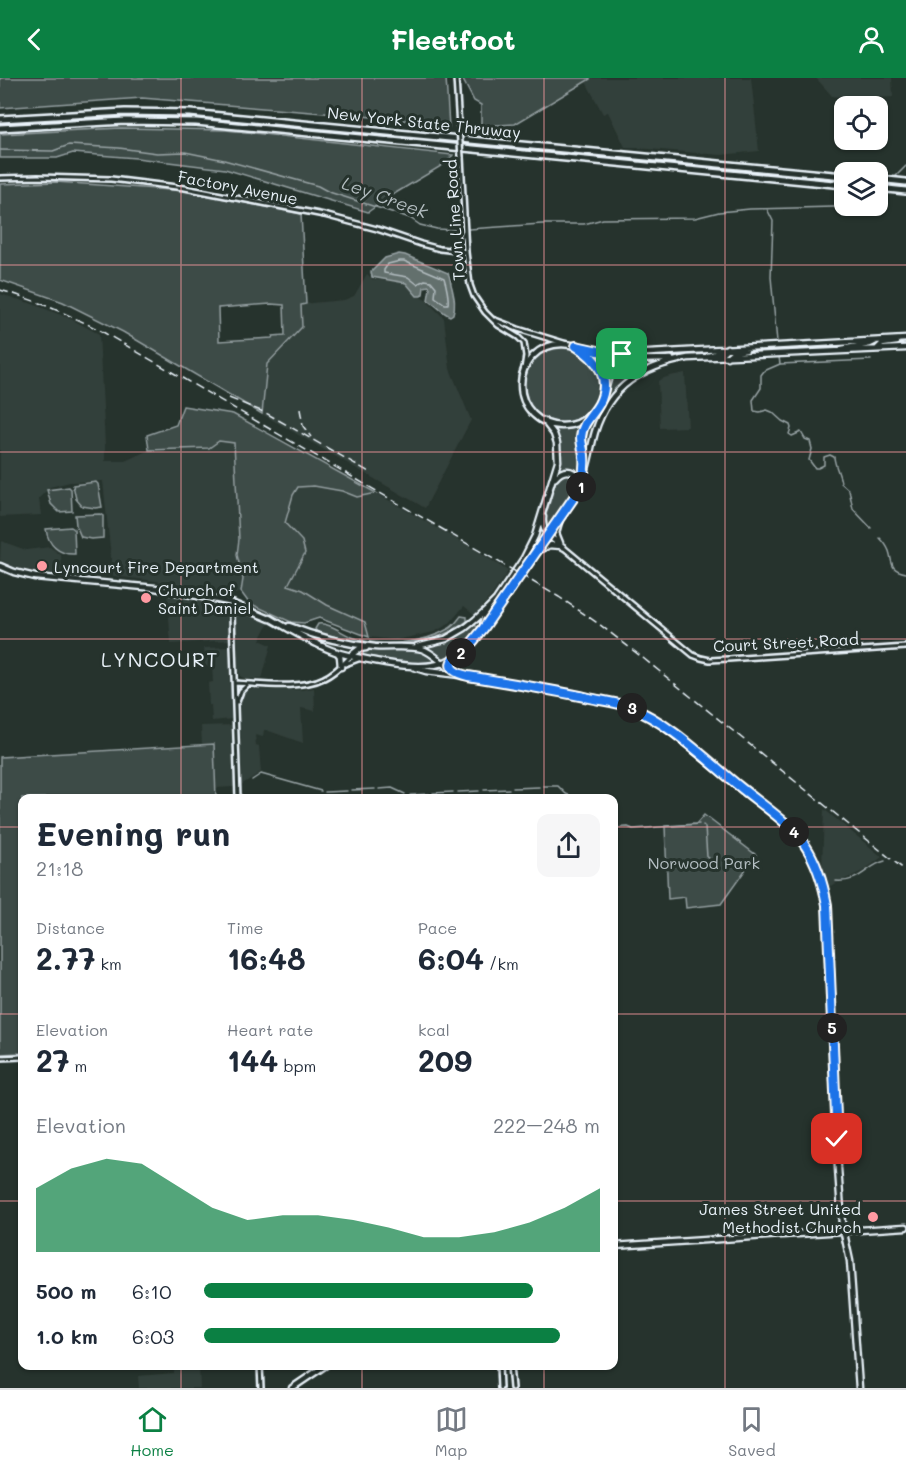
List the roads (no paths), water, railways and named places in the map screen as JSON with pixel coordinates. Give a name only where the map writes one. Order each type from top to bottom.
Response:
[{"type":"highway","name":"New York State Thruway","points":[[0,119],[125,112],[190,113],[834,175]]},
{"type":"highway","name":"New York State Thruway","points":[[0,128],[125,121],[196,122],[834,184]]},
{"type":"highway","points":[[888,180],[906,182]]},
{"type":"highway","points":[[888,190],[906,193]]},
{"type":"main road","points":[[829,352],[870,344],[876,340]]},
{"type":"main road","points":[[483,629],[484,618],[490,607],[533,541],[558,461],[558,448],[554,434],[527,405],[522,387],[524,369],[535,355],[545,348],[567,344],[622,354],[906,340]]},
{"type":"main road","points":[[877,349],[882,344],[906,340]]},
{"type":"main road","points":[[576,346],[597,363],[602,375],[603,394]]},
{"type":"main road","points":[[727,357],[733,352],[763,347]]},
{"type":"main road","points":[[699,358],[723,352],[727,348]]},
{"type":"main road","points":[[585,473],[581,436],[584,426],[603,394],[610,374],[622,363],[906,348]]},
{"type":"main road","points":[[413,667],[427,667],[455,658],[483,629],[577,494],[599,421],[606,407],[620,390],[646,370],[687,358]]},
{"type":"main road","points":[[544,422],[566,425],[579,422],[591,414]]},
{"type":"main road","points":[[552,482],[562,472],[573,473],[579,480],[577,494]]},
{"type":"main road","points":[[544,506],[542,525],[544,530],[563,547]]},
{"type":"main road","points":[[560,518],[556,533],[563,547]]},
{"type":"main road","points":[[536,553],[550,544],[563,547]]},
{"type":"main road","points":[[0,566],[35,577],[155,588],[233,603],[327,639],[376,647],[425,650],[454,672],[468,676]]},
{"type":"main road","points":[[408,648],[446,639],[465,628],[490,607]]},
{"type":"main road","points":[[270,618],[314,642],[350,656],[426,671],[568,693],[630,707],[653,718],[678,736],[792,830],[802,841],[819,871],[827,905],[838,1168],[843,1231],[850,1261],[859,1388]]},
{"type":"main road","points":[[350,656],[359,649],[376,647]]},
{"type":"main road","points":[[359,649],[361,658]]},
{"type":"main road","points":[[337,652],[340,667]]},
{"type":"main road","points":[[454,672],[452,665],[455,658]]},
{"type":"main road","points":[[618,1246],[906,1227]]},
{"type":"main road","points":[[292,1388],[319,1370]]},
{"type":"street","name":"Town Line Road","points":[[456,78],[464,235],[470,285],[478,304],[491,318],[524,343],[526,356],[524,369]]},
{"type":"street","name":"Factory Avenue","points":[[0,178],[111,179],[185,188],[356,223],[421,244],[466,252]]},
{"type":"street","points":[[446,249],[459,245],[464,235]]},
{"type":"street","points":[[491,318],[567,344]]},
{"type":"street","name":"Court Street Road","points":[[563,547],[693,655],[700,658],[728,659],[906,647]]},
{"type":"street","points":[[233,603],[238,794]]},
{"type":"street","points":[[340,667],[350,656]]},
{"type":"street","points":[[235,684],[303,684],[323,678],[353,660],[361,658]]},
{"type":"street","points":[[235,707],[241,691],[248,684]]},
{"type":"street","points":[[0,1058],[18,1057]]},
{"type":"street","points":[[260,1370],[261,1388]]},
{"type":"street","points":[[499,1370],[500,1388]]},
{"type":"street","points":[[510,1370],[512,1388]]},
{"type":"water","points":[[399,254],[448,273],[454,301],[453,314],[448,315],[428,300],[429,286],[424,287],[421,296],[417,296],[406,283],[372,277],[371,272],[385,258]]},
{"type":"waterway","name":"Ley Creek","points":[[0,150],[53,151],[69,145],[157,153],[185,152],[224,160],[318,186],[329,192],[410,218],[420,225],[437,229],[584,224],[603,219],[695,218],[719,212],[750,209],[834,207]]},
{"type":"waterway","points":[[894,178],[906,166]]},
{"type":"waterway","points":[[767,209],[773,221],[771,277],[777,342]]},
{"type":"waterway","points":[[779,357],[780,364],[764,371],[761,375],[761,388],[753,400],[754,411],[772,412],[790,425],[789,434],[792,436],[801,432],[805,439],[810,441],[812,449],[809,460],[815,468],[824,465],[824,457],[830,455],[834,457],[841,483],[849,490],[853,509],[871,528]]},
{"type":"waterway","points":[[780,364],[871,360]]},
{"type":"waterway","points":[[880,538],[888,549],[894,568],[906,573]]},
{"type":"waterway","points":[[252,780],[261,774],[321,791]]},
{"type":"waterway","points":[[544,786],[558,786],[566,794]]},
{"type":"waterway","points":[[513,788],[539,787]]},
{"type":"waterway","points":[[379,789],[392,788],[405,794]]},
{"type":"waterway","points":[[351,790],[375,789]]},
{"type":"waterway","points":[[484,790],[509,789]]},
{"type":"waterway","points":[[325,792],[347,791]]},
{"type":"waterway","points":[[458,792],[479,791]]},
{"type":"waterway","points":[[433,793],[453,792]]},
{"type":"waterway","points":[[618,828],[633,829],[699,824]]},
{"type":"waterway","points":[[703,825],[709,858]]},
{"type":"waterway","points":[[836,881],[858,877],[873,866],[885,861]]},
{"type":"railway","points":[[0,290],[53,308],[103,332],[559,597],[643,658],[906,871]]},
{"type":"railway","points":[[229,398],[266,413],[371,473]]},
{"type":"railway","points":[[300,409],[303,426],[311,437]]},
{"type":"place","name":"Lyncourt Fire Department","points":[[42,566]]},
{"type":"place","name":"Church of Saint Daniel","points":[[146,598]]},
{"type":"place","name":"James Street United Methodist Church","points":[[873,1217]]},
{"type":"district","name":"LYNCOURT","points":[[160,659]]},
{"type":"park label","name":"Norwood Park","points":[[704,862]]}]
